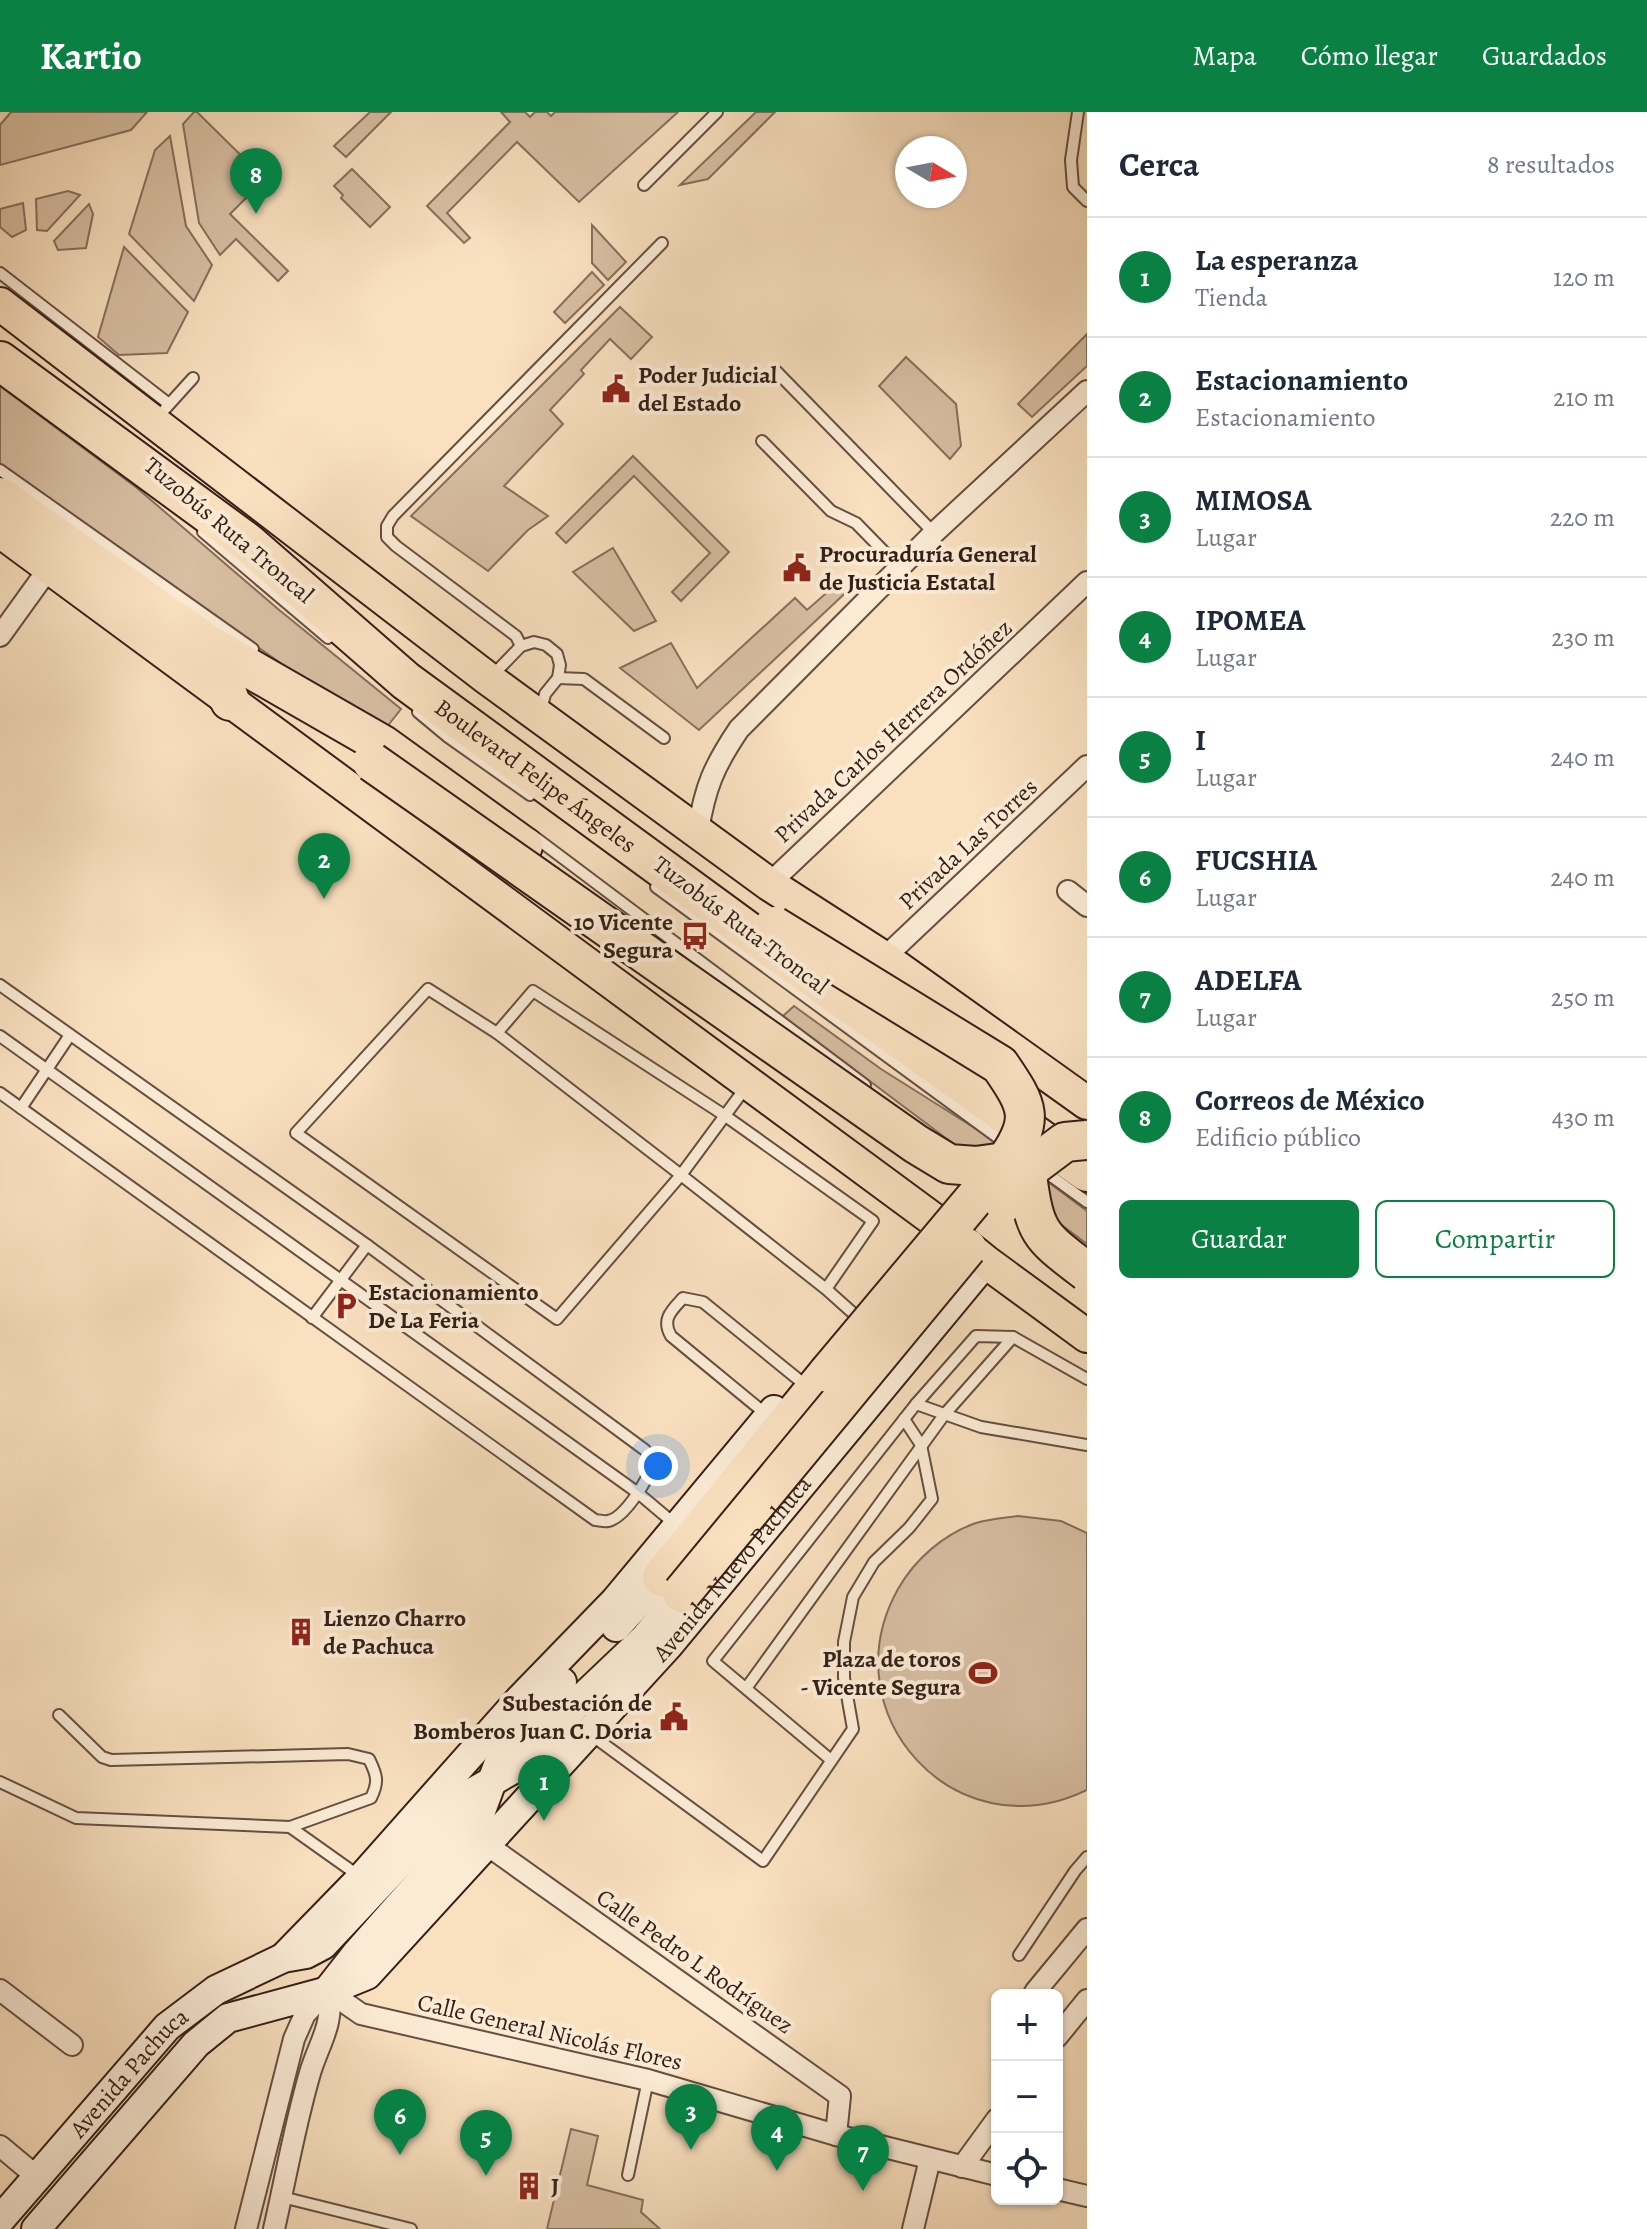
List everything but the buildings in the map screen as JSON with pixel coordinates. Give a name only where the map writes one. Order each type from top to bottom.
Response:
[{"type":"highway","name":"Boulevard Felipe Ángeles","points":[[0,361],[248,543],[406,681],[749,932],[1087,1172]]},
{"type":"highway","points":[[0,497],[209,645],[312,694],[1087,1255]]},
{"type":"highway","points":[[248,543],[422,662],[774,926],[1000,1065],[1022,1096],[1026,1125],[1016,1169],[672,1585]]},
{"type":"highway","points":[[121,618],[170,618]]},
{"type":"highway","points":[[209,645],[230,701]]},
{"type":"highway","points":[[312,694],[340,738],[372,762],[916,1144],[949,1164],[1016,1169],[1033,1166],[1065,1142],[1087,1140]]},
{"type":"highway","points":[[1016,1169],[1040,1232],[1087,1272]]},
{"type":"main road","points":[[0,304],[162,413],[487,678],[769,884],[884,958],[1087,1103]]},
{"type":"main road","points":[[0,531],[1087,1336]]},
{"type":"main road","points":[[283,1958],[361,1878],[519,1700],[615,1601],[934,1220]]},
{"type":"main road","points":[[902,1256],[936,1269],[956,1298]]},
{"type":"main road","name":"Avenida Nuevo Pachuca","points":[[328,1991],[367,1975],[589,1734],[668,1646],[986,1262]]},
{"type":"main road","points":[[283,1958],[306,1954],[323,1945],[459,1800],[526,1762],[584,1696],[645,1638],[672,1585]]},
{"type":"main road","points":[[283,1958],[328,1991],[357,1953],[480,1814],[491,1781]]},
{"type":"main road","name":"Avenida Pachuca","points":[[0,2220],[167,2027],[216,1990],[283,1958]]},
{"type":"main road","name":"Avenida Pachuca","points":[[36,2229],[196,2044],[228,2018],[328,1991]]},
{"type":"street","points":[[698,831],[703,798],[716,763],[739,729],[934,533],[1087,391]]},
{"type":"street","points":[[0,636],[49,568]]},
{"type":"street","name":"Privada Carlos Herrera Ordóñez","points":[[769,884],[1087,582]]},
{"type":"street","name":"Privada Las Torres","points":[[884,958],[1087,766]]},
{"type":"street","points":[[1068,891],[1087,906]]},
{"type":"street","name":"Calle Pedro L Rodríguez","points":[[487,1845],[840,2096],[836,2135]]},
{"type":"street","points":[[1037,1989],[1087,1929]]},
{"type":"street","points":[[0,1990],[72,2045]]},
{"type":"street","points":[[274,2229],[311,2073],[332,2008],[328,1991]]},
{"type":"street","name":"Calle General Nicolás Flores","points":[[328,1991],[361,2014],[648,2080],[836,2135],[991,2174]]},
{"type":"street","name":"Avenida Nuevo Pachuca","points":[[246,2229],[294,2039],[305,2014],[328,1991]]},
{"type":"street","points":[[1063,2026],[1087,2000]]},
{"type":"street","points":[[962,2167],[991,2127]]},
{"type":"street","points":[[0,2146],[36,2176]]},
{"type":"street","points":[[913,2229],[930,2159]]},
{"type":"street","points":[[1063,2190],[1087,2196]]},
{"type":"lane","points":[[644,185],[717,112]]},
{"type":"lane","points":[[1078,112],[1071,160],[1073,187],[1087,201]]},
{"type":"lane","points":[[521,646],[516,636],[396,546],[387,537],[387,526],[393,516],[662,243]]},
{"type":"lane","points":[[0,273],[162,413],[193,378]]},
{"type":"lane","points":[[776,371],[934,533]]},
{"type":"lane","points":[[0,375],[62,422]]},
{"type":"lane","points":[[762,441],[831,511],[856,523],[899,567]]},
{"type":"lane","points":[[0,470],[265,658]]},
{"type":"lane","name":"Tuzobús Ruta Troncal","points":[[196,526],[334,643]]},
{"type":"lane","points":[[487,678],[500,670],[521,646],[534,642],[546,645],[557,654],[560,665],[558,678],[545,694],[540,716]]},
{"type":"lane","points":[[558,678],[584,679],[664,738]]},
{"type":"lane","points":[[312,694],[354,715]]},
{"type":"lane","points":[[414,709],[534,798]]},
{"type":"lane","points":[[520,825],[873,1092]]},
{"type":"lane","name":"Tuzobús Ruta Troncal","points":[[644,878],[1087,1202]]},
{"type":"lane","points":[[0,985],[367,1245],[645,1450],[653,1461],[651,1471],[638,1493],[616,1518],[606,1522],[595,1520],[0,1093]]},
{"type":"lane","points":[[748,1084],[681,1175],[557,1319],[296,1133],[428,989],[497,1033],[681,1175],[826,1289],[854,1314]]},
{"type":"lane","points":[[497,1033],[533,991],[724,1115],[873,1221],[826,1289]]},
{"type":"lane","points":[[21,1108],[70,1035]]},
{"type":"lane","points":[[0,1036],[638,1493],[677,1526]]},
{"type":"lane","points":[[949,1149],[1049,1224]]},
{"type":"lane","points":[[312,1318],[367,1245]]},
{"type":"lane","points":[[768,1417],[671,1336],[666,1328],[668,1314],[683,1298],[703,1302],[799,1380]]},
{"type":"lane","points":[[831,1760],[713,1661],[916,1404],[976,1336],[1013,1337],[1087,1379]]},
{"type":"lane","points":[[747,1687],[921,1445],[1013,1337]]},
{"type":"lane","points":[[916,1404],[981,1427],[1087,1445]]},
{"type":"lane","points":[[589,1734],[763,1861],[853,1729],[844,1678],[844,1642],[853,1597],[874,1562],[909,1528],[932,1499],[921,1445],[904,1419]]},
{"type":"lane","points":[[0,1782],[76,1818],[290,1827],[371,1798],[378,1784],[369,1759],[348,1754],[111,1760],[102,1757],[59,1715]]},
{"type":"lane","points":[[290,1827],[361,1878]]},
{"type":"lane","points":[[1019,1955],[1087,1857]]},
{"type":"lane","points":[[628,2175],[648,2080]]},
{"type":"lane","points":[[282,2197],[411,2229]]},
{"type":"shaded area","points":[[11,112],[147,112],[131,130],[0,165],[0,125]]},
{"type":"shaded area","points":[[194,112],[265,179],[230,214],[288,271],[278,281],[236,239],[220,255],[199,223],[183,124]]},
{"type":"shaded area","points":[[370,112],[391,112],[346,157],[334,146]]},
{"type":"shaded area","points":[[501,112],[525,112],[530,117],[535,112],[547,112],[551,116],[555,112],[678,112],[579,202],[517,142],[447,213],[470,238],[464,243],[427,206],[510,122]]},
{"type":"shaded area","points":[[756,112],[775,112],[708,179],[680,185]]},
{"type":"shaded area","points":[[170,136],[186,226],[212,265],[194,301],[129,234],[155,150]]},
{"type":"shaded area","points":[[352,169],[390,207],[370,227],[341,198],[343,195],[334,186]]},
{"type":"shaded area","points":[[68,191],[80,195],[47,231],[37,230],[36,199]]},
{"type":"shaded area","points":[[23,203],[26,230],[12,237],[0,227],[0,209]]},
{"type":"shaded area","points":[[89,204],[93,214],[86,248],[58,250],[54,241]]},
{"type":"shaded area","points":[[592,225],[626,262],[608,280],[592,263]]},
{"type":"shaded area","points":[[124,247],[188,312],[167,353],[119,355],[98,337]]},
{"type":"shaded area","points":[[592,272],[604,285],[565,323],[554,312]]},
{"type":"shaded area","points":[[620,307],[652,337],[631,359],[610,339],[581,370],[584,374],[550,410],[563,424],[504,486],[548,516],[528,530],[488,571],[411,516]]},
{"type":"shaded area","points":[[1087,334],[1087,366],[1032,417],[1018,404]]},
{"type":"shaded area","points":[[906,357],[956,404],[961,446],[950,459],[879,386]]},
{"type":"shaded area","points":[[0,386],[137,488],[401,709],[386,728],[299,676],[0,466]]},
{"type":"shaded area","points":[[633,456],[729,552],[681,601],[672,592],[710,553],[634,476],[566,543],[556,533]]},
{"type":"shaded area","points":[[613,548],[656,621],[634,631],[573,572]]},
{"type":"shaded area","points":[[847,575],[856,583],[699,730],[620,668],[671,643],[697,688],[795,598],[807,610]]},
{"type":"shaded area","points":[[794,1006],[881,1069],[981,1132],[1087,1211],[1087,1244],[783,1016]]},
{"type":"shaded area","name":"Plaza de toros - Vicente Segura","points":[[1018,1516],[1061,1521],[1087,1533],[1087,1790],[1038,1805],[992,1803],[951,1787],[917,1760],[892,1724],[880,1682],[881,1636],[898,1589],[913,1568],[931,1549],[964,1528]]},
{"type":"shaded area","points":[[571,2129],[598,2136],[587,2185],[643,2200],[641,2212],[660,2229],[547,2229]]},
{"type":"place","name":"Correos de México","points":[[256,214]]},
{"type":"place","name":"Poder Judicial del Estado","points":[[616,389]]},
{"type":"place","name":"Procuraduría General de Justicia Estatal","points":[[797,568]]},
{"type":"place","name":"Estacionamiento","points":[[324,899]]},
{"type":"place","name":"10 Vicente Segura","points":[[695,936]]},
{"type":"place","name":"Estacionamiento De La Feria","points":[[346,1306]]},
{"type":"place","name":"Lienzo Charro de Pachuca","points":[[301,1632]]},
{"type":"place","name":"Plaza de toros - Vicente Segura","points":[[983,1673]]},
{"type":"place","name":"Subestación de Bomberos Juan C. Doria","points":[[674,1717]]},
{"type":"place","name":"La esperanza","points":[[544,1821]]},
{"type":"place","name":"MIMOSA","points":[[691,2150]]},
{"type":"place","name":"FUCSHIA","points":[[400,2155]]},
{"type":"place","name":"IPOMEA","points":[[777,2171]]},
{"type":"place","name":"I","points":[[486,2176]]},
{"type":"place","name":"J","points":[[529,2186]]},
{"type":"place","name":"ADELFA","points":[[863,2191]]}]
